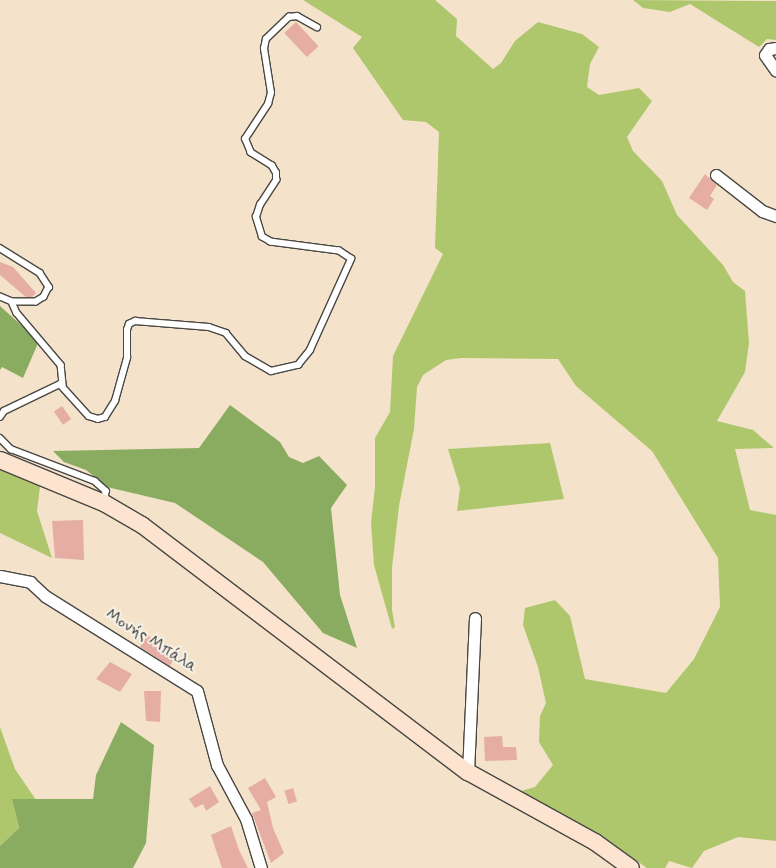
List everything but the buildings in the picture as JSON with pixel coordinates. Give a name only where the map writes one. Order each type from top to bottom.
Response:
[{"type":"street","points":[[776,48],[769,49],[765,55],[776,71]]},
{"type":"street","points":[[716,175],[762,211],[776,216]]},
{"type":"street","points":[[0,460],[104,503],[142,525],[199,566],[468,772],[595,842],[631,868]]},
{"type":"street","name":"Μονής Μπάλα","points":[[0,576],[30,582],[45,596],[197,690],[217,765],[246,819],[261,868]]},
{"type":"street","points":[[468,772],[474,618]]},
{"type":"lane","points":[[12,302],[17,313],[61,365],[63,385],[89,416],[95,419],[105,417],[115,401],[127,358],[127,330],[135,322],[209,327],[226,333],[245,356],[271,371],[298,365],[310,350],[351,259],[339,251],[272,242],[262,237],[256,217],[260,205],[276,180],[276,174],[272,166],[250,153],[245,139],[268,104],[271,93],[264,49],[266,39],[289,17],[297,16],[318,27]]},
{"type":"lane","points":[[0,248],[40,273],[49,287],[44,297],[36,302],[12,302],[0,297]]},
{"type":"lane","points":[[0,417],[16,406],[63,385]]},
{"type":"lane","points":[[0,438],[11,449],[95,481],[106,491],[104,503]]},
{"type":"green space","points":[[303,0],[435,0],[457,19],[456,36],[493,69],[501,63],[515,41],[538,22],[582,34],[599,47],[590,64],[587,87],[599,95],[639,88],[652,101],[627,137],[633,151],[662,181],[677,215],[723,265],[733,282],[745,291],[749,343],[745,372],[717,421],[753,430],[774,448],[735,449],[750,510],[776,515],[776,841],[738,837],[704,851],[692,868],[669,861],[665,868],[647,868],[594,831],[514,793],[535,787],[553,765],[539,742],[540,716],[546,703],[538,667],[523,625],[525,608],[555,600],[570,616],[585,679],[666,693],[694,659],[720,607],[718,558],[652,451],[576,386],[558,359],[461,358],[446,360],[423,375],[417,387],[414,429],[399,506],[392,568],[392,610],[395,627],[392,629],[374,565],[371,523],[375,487],[375,438],[390,412],[393,356],[443,254],[435,248],[439,132],[426,122],[403,120],[353,48],[362,37]]},
{"type":"green space","points":[[633,0],[776,1],[776,40],[767,39],[759,47],[690,4],[670,12],[643,8]]},
{"type":"green space","points":[[0,306],[39,341],[23,378],[2,367],[0,370]]},
{"type":"green space","points":[[230,405],[280,442],[289,457],[303,463],[319,456],[347,485],[331,508],[340,595],[357,648],[323,633],[263,562],[175,503],[107,487],[86,470],[64,462],[53,451],[199,448]]},
{"type":"green space","points":[[550,443],[564,499],[457,511],[460,488],[448,449]]},
{"type":"green space","points":[[0,465],[29,476],[40,487],[37,511],[52,558],[0,533]]},
{"type":"green space","points":[[121,722],[154,745],[146,843],[133,868],[0,868],[0,846],[19,828],[12,799],[93,799],[96,775]]},
{"type":"green space","points":[[0,727],[15,769],[36,800],[12,799],[19,828],[0,846]]}]
